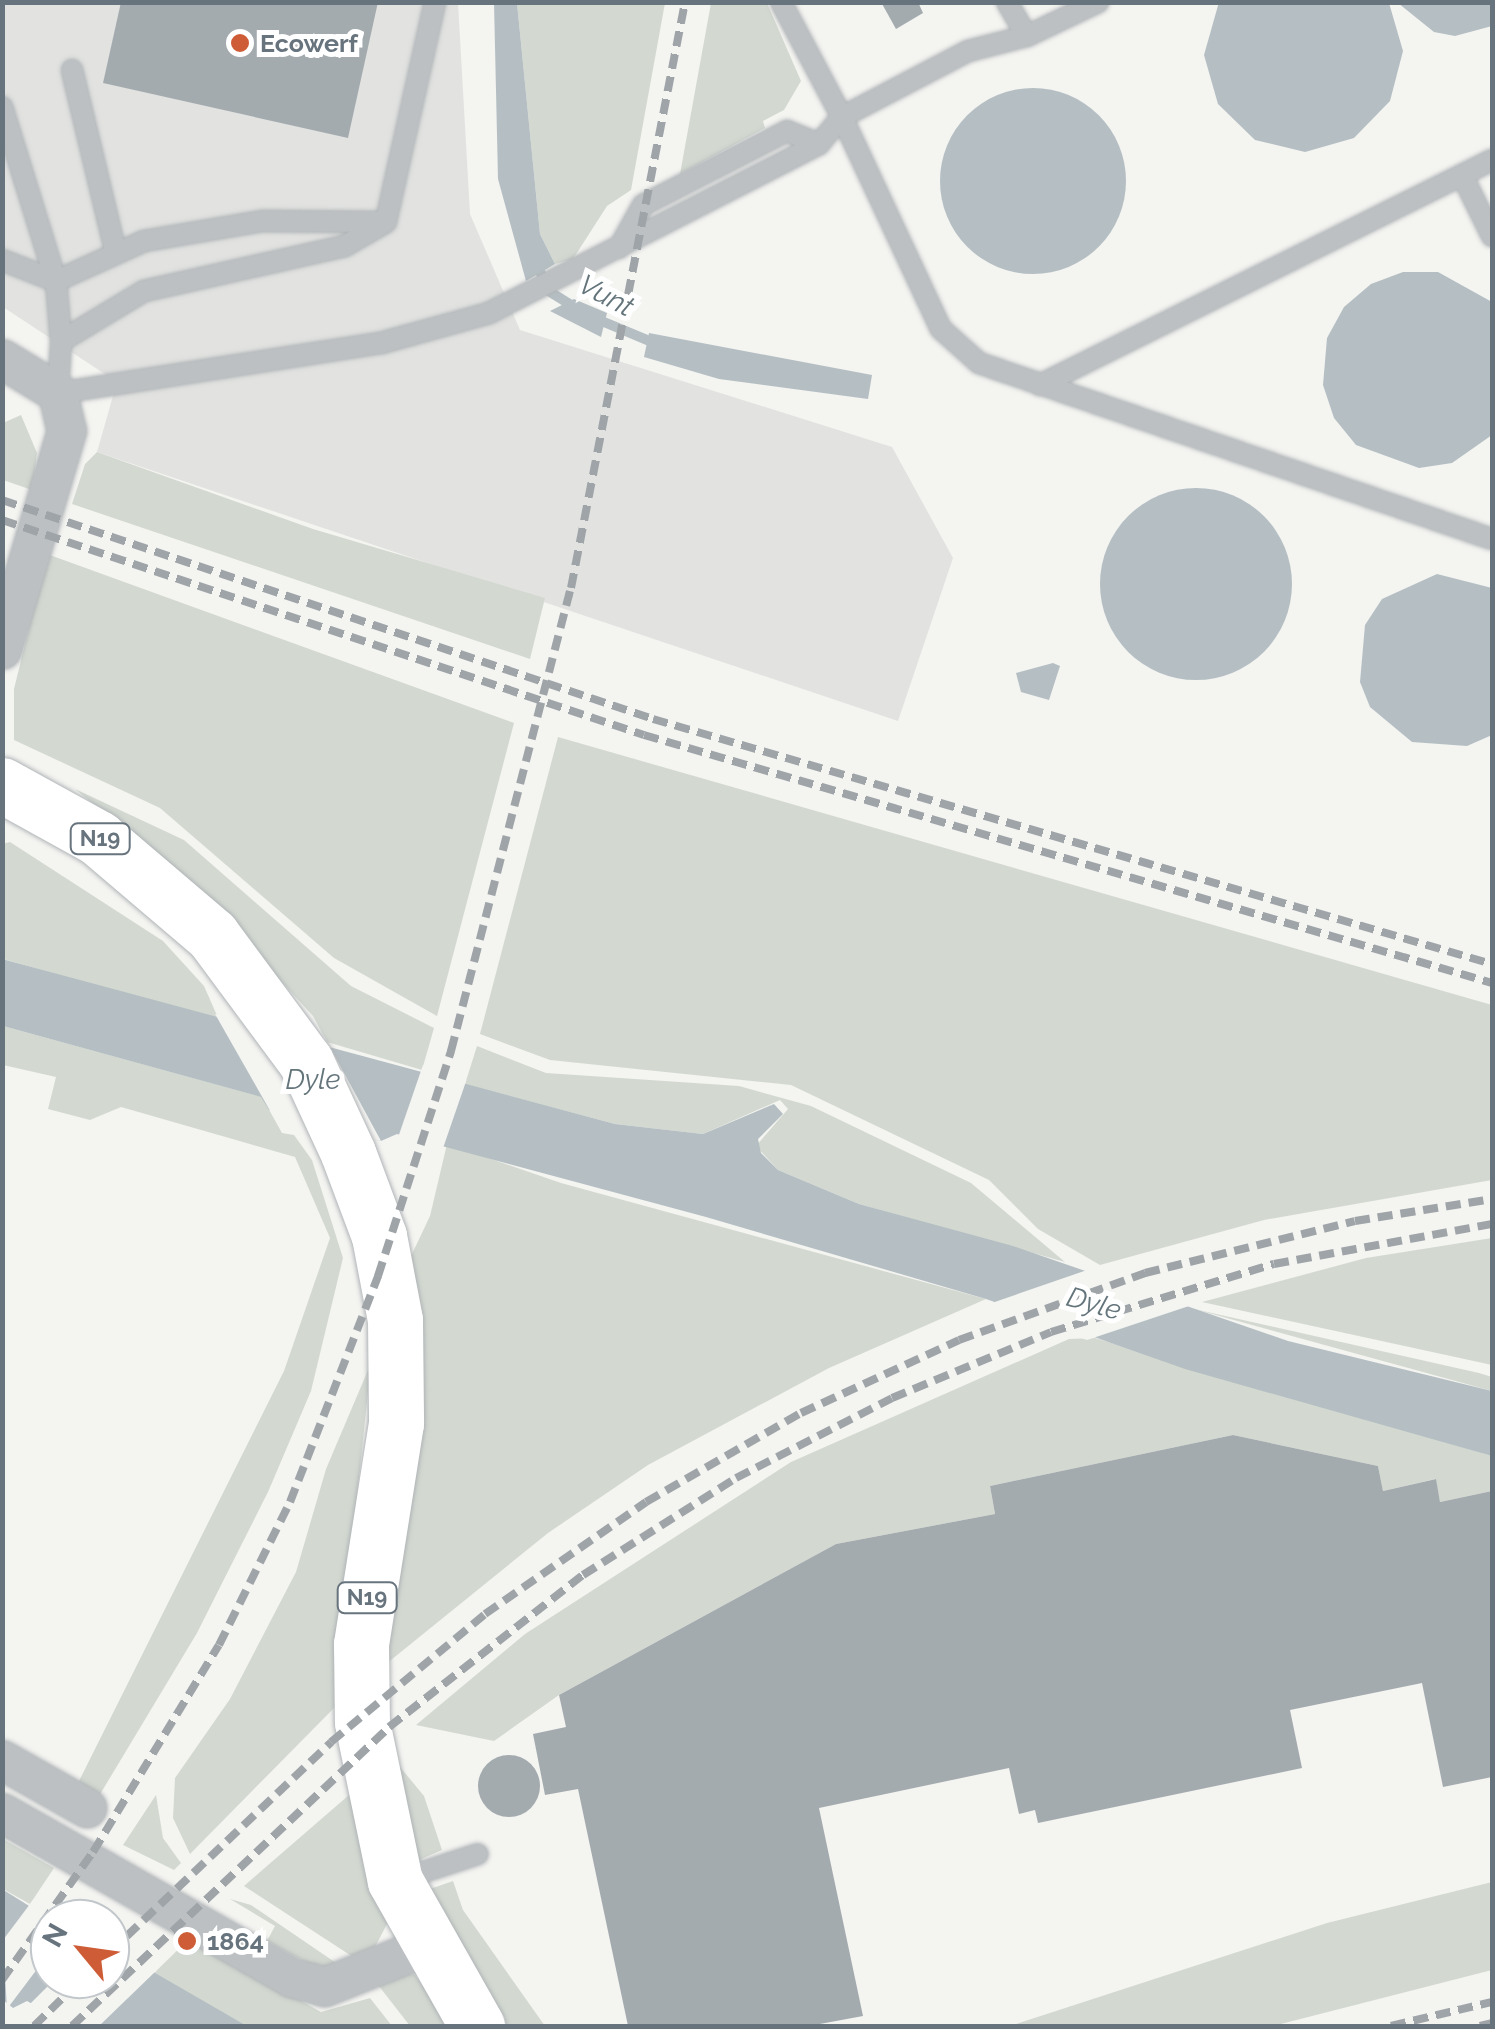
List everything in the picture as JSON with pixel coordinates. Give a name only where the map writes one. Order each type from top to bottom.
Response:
[{"type":"main road","name":"N19","points":[[2,785],[98,838],[158,883],[248,978],[306,1062],[348,1153],[379,1236],[395,1320],[396,1423],[362,1644],[362,1722],[394,1881],[425,1946],[477,2026]]},
{"type":"street","points":[[2,358],[58,393],[68,431],[2,650]]},
{"type":"street","points":[[2,1760],[87,1808]]},
{"type":"street","points":[[2,1813],[292,1978],[325,1987],[425,1946]]},
{"type":"lane","points":[[60,341],[144,292],[344,246],[386,222],[435,2]]},
{"type":"lane","points":[[781,2],[842,117],[941,329],[979,363],[1492,539]]},
{"type":"lane","points":[[1007,2],[1027,36]]},
{"type":"lane","points":[[2,108],[56,281],[58,393],[382,343],[524,298],[820,144],[842,117],[968,51],[1027,36],[1098,2]]},
{"type":"lane","points":[[72,70],[116,253]]},
{"type":"lane","points":[[1040,386],[1492,160]]},
{"type":"lane","points":[[1462,175],[1492,236]]},
{"type":"lane","points":[[2,260],[56,281],[144,241],[262,221],[386,222]]},
{"type":"lane","points":[[394,1881],[478,1854]]},
{"type":"shaded area","points":[[2,3],[458,3],[470,214],[520,330],[892,447],[953,558],[898,721],[97,452],[117,382],[3,307]]},
{"type":"shaded area","points":[[517,3],[665,3],[631,190],[607,206],[573,259],[555,264],[540,234]]},
{"type":"shaded area","points":[[711,3],[767,3],[801,81],[784,110],[763,121],[765,128],[680,174]]},
{"type":"shaded area","points":[[21,415],[37,453],[32,490],[3,480],[3,423]]},
{"type":"shaded area","points":[[97,452],[313,529],[545,598],[530,659],[72,504],[85,464]]},
{"type":"shaded area","points":[[47,554],[514,723],[437,1016],[334,958],[160,808],[14,740],[14,689]]},
{"type":"shaded area","points":[[558,737],[1492,1005],[1492,1180],[1264,1220],[1100,1265],[1038,1229],[989,1180],[791,1085],[550,1060],[480,1034]]},
{"type":"shaded area","points":[[75,789],[184,840],[351,986],[434,1028],[422,1070],[327,1042],[313,1016],[191,883]]},
{"type":"shaded area","points":[[10,842],[163,941],[204,986],[219,1020],[3,959],[2,844]]},
{"type":"shaded area","points":[[3,1026],[262,1097],[282,1133],[294,1135],[312,1160],[343,1258],[311,1391],[268,1492],[197,1633],[96,1801],[75,1789],[284,1371],[330,1238],[295,1157],[121,1107],[90,1120],[48,1109],[56,1077],[3,1065]]},
{"type":"shaded area","points":[[477,1046],[546,1073],[739,1086],[811,1106],[971,1183],[1065,1262],[859,1204],[778,1170],[756,1146],[788,1109],[780,1100],[703,1134],[615,1124],[465,1084]]},
{"type":"shaded area","points":[[447,1144],[561,1183],[986,1299],[829,1368],[648,1465],[548,1533],[386,1664],[403,1273],[430,1216]]},
{"type":"shaded area","points":[[1492,1238],[1492,1365],[1202,1302],[1366,1258]]},
{"type":"shaded area","points":[[1194,1309],[1479,1373],[1492,1377],[1492,1391]]},
{"type":"shaded area","points":[[1095,1338],[1492,1456],[1492,1491],[1440,1502],[1435,1479],[1383,1491],[1378,1466],[1233,1435],[990,1486],[995,1514],[836,1544],[559,1695],[494,1741],[416,1725],[525,1634],[791,1462],[1069,1339]]},
{"type":"shaded area","points":[[371,1363],[335,1707],[190,1854],[173,1818],[175,1778],[230,1699],[296,1572],[326,1469]]},
{"type":"shaded area","points":[[391,1756],[424,1796],[442,1850],[419,1860],[412,1857]]},
{"type":"shaded area","points":[[156,1795],[163,1838],[181,1863],[174,1870],[123,1845]]},
{"type":"shaded area","points":[[349,1795],[388,1922],[374,1949],[353,1957],[244,1886]]},
{"type":"shaded area","points":[[3,1839],[54,1868],[30,1904],[3,1889]]},
{"type":"shaded area","points":[[453,1881],[463,1910],[545,2026],[501,2026],[430,1889]]},
{"type":"shaded area","points":[[1492,1882],[1492,1970],[1273,2026],[1010,2026],[1327,1923]]},
{"type":"shaded area","points":[[230,1899],[251,1905],[342,1967],[320,1970],[267,1941],[275,1926]]},
{"type":"shaded area","points":[[190,1938],[321,2012],[370,1998],[392,2026],[247,2026],[153,1974]]},
{"type":"shaded area","points":[[406,1972],[415,1975],[450,2026],[410,2026],[375,1981]]},
{"type":"water","points":[[1219,2],[1389,3],[1403,51],[1390,101],[1354,138],[1305,152],[1255,140],[1218,104],[1204,55]]},
{"type":"water","points":[[494,3],[517,3],[540,234],[555,264],[526,281],[498,179]]},
{"type":"water","points":[[1398,3],[1492,3],[1492,26],[1455,36],[1434,32]]},
{"type":"water","points":[[1033,88],[1069,95],[1099,115],[1119,145],[1126,181],[1119,217],[1099,247],[1069,267],[1033,274],[997,267],[967,247],[947,217],[940,181],[947,145],[967,115],[997,95]]},
{"type":"water","points":[[1403,272],[1438,272],[1492,302],[1492,435],[1452,463],[1419,468],[1356,445],[1334,418],[1323,385],[1327,338],[1344,307],[1371,284]]},
{"type":"water","points":[[574,299],[607,313],[601,337],[550,311]]},
{"type":"water","points":[[649,333],[872,375],[868,399],[719,379],[644,357]]},
{"type":"water","points":[[1196,488],[1233,495],[1264,516],[1285,547],[1292,584],[1285,621],[1264,652],[1233,673],[1196,680],[1159,673],[1128,652],[1107,621],[1100,584],[1107,547],[1128,516],[1159,495]]},
{"type":"water","points":[[1437,574],[1492,588],[1492,735],[1467,746],[1412,742],[1370,707],[1360,682],[1365,625],[1382,599]]},
{"type":"water","points":[[1053,663],[1060,666],[1049,700],[1021,692],[1016,673]]},
{"type":"water","name":"Dyle","points":[[2,959],[615,1124],[703,1134],[774,1104],[783,1114],[758,1139],[761,1153],[778,1170],[859,1204],[1013,1246],[1288,1341],[1492,1391],[1492,1456],[1185,1369],[986,1299],[706,1217],[397,1134],[381,1141],[269,1110],[261,1097],[3,1026]]},
{"type":"water","points":[[2,1889],[30,1906],[30,1999],[130,1999],[130,1959],[247,2026],[72,2026],[27,2001],[13,2008],[3,2000]]},
{"type":"pier","points":[[215,1014],[324,1036],[381,1141],[273,1116]]},
{"type":"pier","points":[[423,1065],[466,1080],[441,1154],[398,1139]]},
{"type":"pier","points":[[1090,1269],[1195,1304],[1087,1340],[986,1305]]},
{"type":"pier","points":[[30,1904],[30,1979],[7,2009],[3,1940]]},
{"type":"pier","points":[[130,1954],[157,1970],[130,1996]]},
{"type":"pier","points":[[35,1999],[127,1999],[99,2026],[62,2026],[27,2007]]},
{"type":"building","name":"Ecowerf","points":[[121,2],[378,2],[348,138],[103,83]]},
{"type":"building","points":[[881,2],[918,2],[923,13],[896,29]]},
{"type":"building","points":[[1233,1435],[1378,1466],[1383,1491],[1436,1479],[1440,1502],[1492,1491],[1492,1777],[1443,1787],[1422,1683],[1290,1710],[1302,1768],[1038,1823],[1035,1810],[1019,1814],[1009,1768],[819,1808],[863,2016],[809,2026],[628,2026],[578,1789],[545,1795],[533,1734],[566,1727],[559,1695],[836,1544],[995,1514],[990,1486]]},
{"type":"building","points":[[509,1755],[531,1764],[540,1786],[531,1808],[509,1817],[487,1808],[478,1786],[487,1764]]},
{"type":"waterway","name":"Vunt","points":[[536,260],[547,290],[578,309]]},
{"type":"waterway","name":"Vunt","points":[[592,317],[659,345]]},
{"type":"railway","points":[[2,1980],[93,1852],[219,1645],[290,1502],[378,1276],[451,1051],[571,588],[685,2]]},
{"type":"railway","points":[[2,500],[653,719],[1492,964]]},
{"type":"railway","points":[[2,520],[644,735],[1492,983]]},
{"type":"railway","points":[[130,1933],[331,1742],[485,1614],[646,1502],[801,1413],[959,1340],[1145,1273],[1355,1221],[1492,1199]]},
{"type":"railway","points":[[72,2026],[389,1727],[583,1575],[736,1478],[892,1398],[1051,1332],[1274,1264],[1492,1224]]},
{"type":"railway","points":[[34,2026],[62,1999]]},
{"type":"railway","points":[[1391,2026],[1492,2002]]},
{"type":"railway","points":[[1480,2026],[1492,2023]]},
{"type":"place","name":"Ecowerf","points":[[240,43]]},
{"type":"place","name":"1864","points":[[187,1941]]}]
